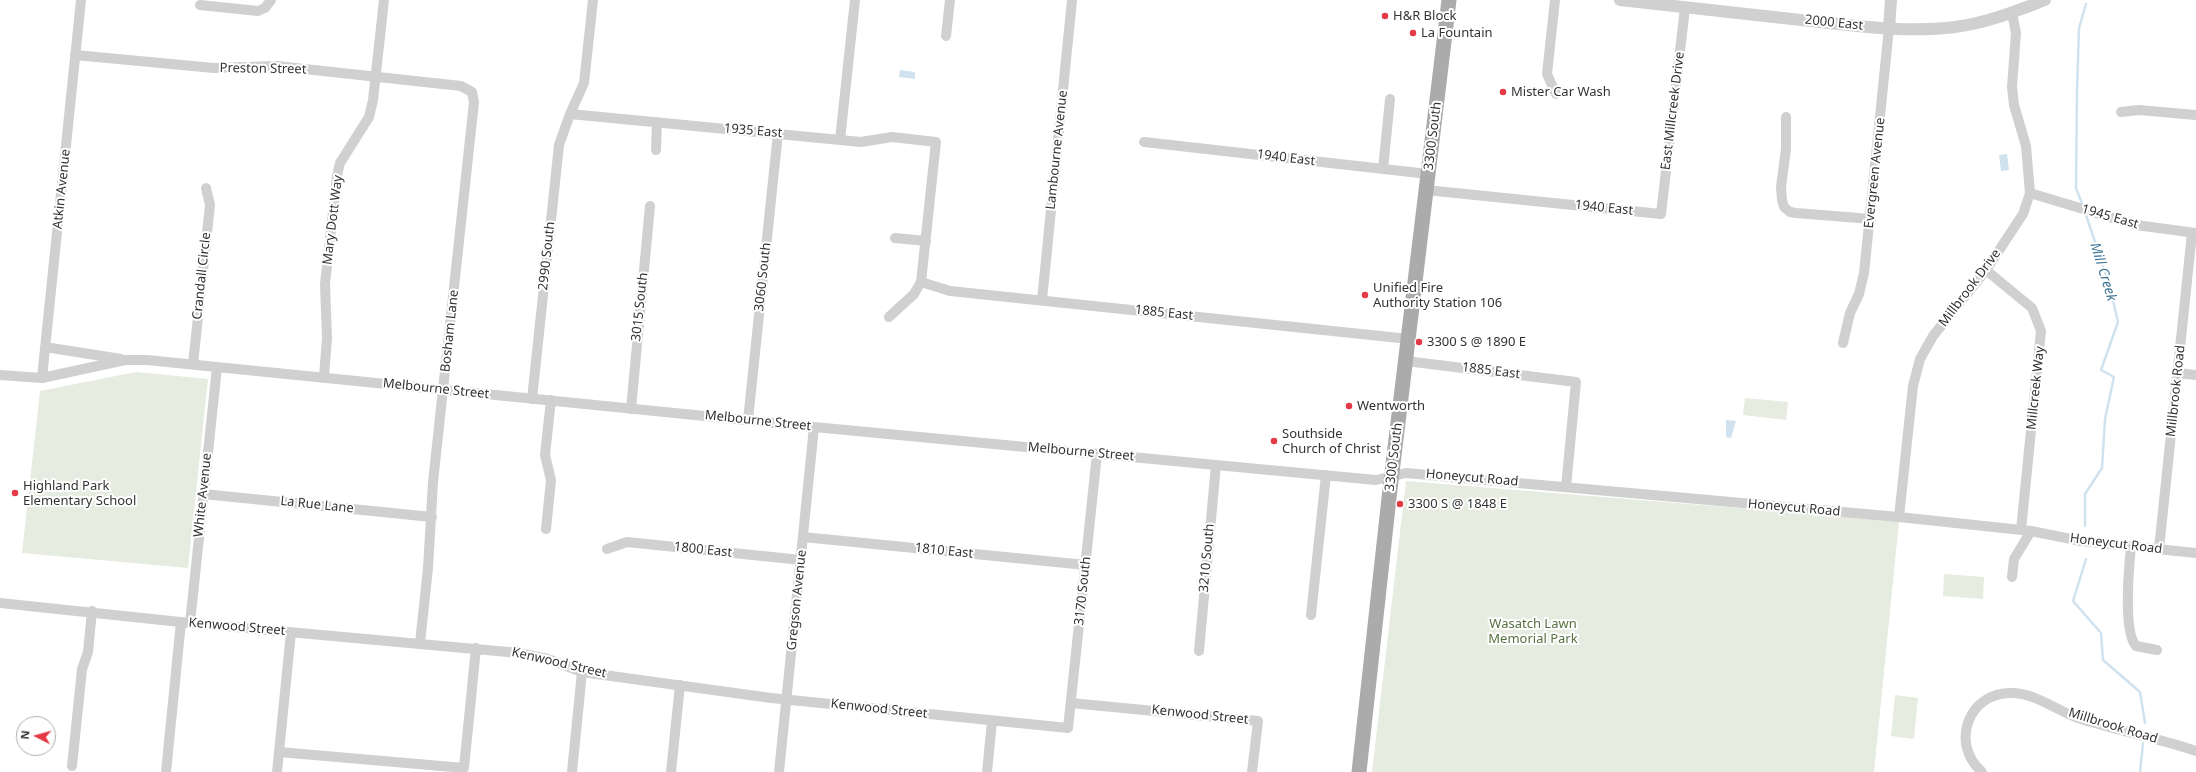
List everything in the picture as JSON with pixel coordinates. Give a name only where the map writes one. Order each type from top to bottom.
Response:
[{"type":"main road","name":"3300 South","points":[[1359,772],[1392,476],[1449,0]]},
{"type":"street","name":"Atkin Avenue","points":[[42,378],[82,0]]},
{"type":"street","name":"Mary Dott Way","points":[[324,377],[327,338],[325,284],[337,176],[340,163],[369,118],[374,100],[384,0]]},
{"type":"street","name":"2990 South","points":[[532,398],[559,145],[570,114],[584,83],[593,0]]},
{"type":"street","points":[[840,140],[855,0]]},
{"type":"street","points":[[946,36],[950,0]]},
{"type":"street","name":"Lambourne Avenue","points":[[1042,300],[1072,0]]},
{"type":"street","points":[[1555,0],[1547,74],[1556,94]]},
{"type":"street","name":"2000 East","points":[[1620,0],[1685,8],[1916,30],[1956,27],[2012,14],[2045,0]]},
{"type":"street","name":"Evergreen Avenue","points":[[1843,343],[1852,306],[1862,286],[1871,219],[1891,0]]},
{"type":"street","points":[[200,5],[250,11],[268,4]]},
{"type":"street","name":"East Millcreek Drive","points":[[1661,214],[1685,8]]},
{"type":"street","name":"Millbrook Drive","points":[[1899,517],[1913,386],[1920,359],[1933,336],[1986,270],[2023,214],[2030,193],[2026,146],[2012,87],[2016,33],[2012,14]]},
{"type":"street","name":"Preston Street","points":[[76,55],[214,68],[277,66],[461,86],[472,92]]},
{"type":"street","name":"Bosham Lane","points":[[420,643],[442,389],[474,102],[472,92]]},
{"type":"street","points":[[1383,169],[1390,99]]},
{"type":"street","points":[[2121,112],[2139,110],[2196,115]]},
{"type":"street","name":"1935 East","points":[[570,114],[861,142],[892,137],[936,142],[926,241]]},
{"type":"street","points":[[1786,117],[1786,149],[1781,187],[1784,207],[1790,212],[1871,219]]},
{"type":"street","points":[[656,150],[657,122]]},
{"type":"street","name":"3060 South","points":[[748,420],[778,133]]},
{"type":"street","name":"1940 East","points":[[1144,142],[1428,174]]},
{"type":"street","name":"Crandall Circle","points":[[193,364],[210,205],[206,188]]},
{"type":"street","name":"1940 East","points":[[1426,190],[1661,214]]},
{"type":"street","name":"1945 East","points":[[2030,193],[2136,225],[2194,233]]},
{"type":"street","name":"3015 South","points":[[631,409],[650,206]]},
{"type":"street","name":"Millbrook Road","points":[[2159,549],[2194,233]]},
{"type":"street","points":[[889,317],[914,294],[921,282],[926,241],[895,238]]},
{"type":"street","name":"Millcreek Way","points":[[1986,270],[2032,308],[2041,331],[2026,530]]},
{"type":"street","name":"1885 East","points":[[921,282],[950,291],[1409,339]]},
{"type":"street","name":"Melbourne Street","points":[[45,348],[125,360],[193,364],[631,409],[1097,454],[1376,480],[1392,476]]},
{"type":"street","name":"Melbourne Street","points":[[0,376],[42,378],[125,360]]},
{"type":"street","name":"1885 East","points":[[1406,361],[1576,382],[1566,486]]},
{"type":"street","name":"White Avenue","points":[[166,772],[203,494],[216,367]]},
{"type":"street","points":[[2178,373],[2196,375]]},
{"type":"street","points":[[546,529],[551,480],[545,455],[551,400]]},
{"type":"street","name":"Gregson Avenue","points":[[779,772],[814,427]]},
{"type":"street","name":"3170 South","points":[[1068,728],[1097,454]]},
{"type":"street","name":"3210 South","points":[[1199,651],[1216,465]]},
{"type":"street","name":"Honeycut Road","points":[[1392,476],[1406,473],[1566,486],[1899,517],[2026,530],[2081,541],[2196,553]]},
{"type":"street","points":[[1311,615],[1326,475]]},
{"type":"street","name":"La Rue Lane","points":[[203,494],[432,517]]},
{"type":"street","points":[[2012,577],[2014,558],[2026,530]]},
{"type":"street","name":"1810 East","points":[[803,537],[1086,565]]},
{"type":"street","name":"1800 East","points":[[607,550],[627,542],[801,560]]},
{"type":"street","points":[[2131,546],[2128,591],[2131,639],[2136,646],[2157,650]]},
{"type":"street","name":"Kenwood Street","points":[[0,603],[92,611],[185,622],[476,648],[535,655],[582,672],[786,699],[1068,728]]},
{"type":"street","points":[[72,766],[82,669],[87,654],[92,611]]},
{"type":"street","points":[[277,772],[291,632]]},
{"type":"street","points":[[279,752],[464,768],[476,648]]},
{"type":"street","points":[[572,772],[582,672]]},
{"type":"street","points":[[672,772],[680,685]]},
{"type":"street","name":"Millbrook Road","points":[[1982,772],[1972,762],[1966,747],[1965,732],[1969,718],[1979,704],[1991,697],[2014,693],[2033,697],[2080,719],[2196,751]]},
{"type":"street","name":"Kenwood Street","points":[[1071,703],[1258,721],[1252,772]]},
{"type":"street","points":[[987,772],[992,721]]},
{"type":"green space","points":[[136,372],[208,379],[188,568],[22,553],[40,391]]},
{"type":"green space","points":[[1745,398],[1788,402],[1786,420],[1743,415]]},
{"type":"green space","name":"Wasatch Lawn Memorial Park","points":[[1406,481],[1899,521],[1874,772],[1372,772]]},
{"type":"green space","points":[[1944,574],[1984,577],[1983,599],[1943,596]]},
{"type":"green space","points":[[1895,695],[1918,698],[1914,739],[1891,736]]},
{"type":"water","points":[[900,70],[915,72],[915,79],[899,77]]},
{"type":"water","points":[[2007,154],[2009,170],[2001,171],[1999,155]]},
{"type":"water","points":[[1726,420],[1736,421],[1731,438],[1726,437]]},
{"type":"waterway","name":"Mill Creek","points":[[2083,206],[2076,188],[2077,90],[2079,28],[2086,4]]},
{"type":"waterway","name":"Mill Creek","points":[[2085,212],[2110,287],[2118,322],[2101,370],[2114,377],[2105,419],[2102,468],[2085,494],[2085,526]]},
{"type":"waterway","name":"Mill Creek","points":[[2086,559],[2073,601],[2101,633],[2103,660],[2140,692],[2145,723]]},
{"type":"waterway","name":"Mill Creek","points":[[2140,772],[2143,743]]},
{"type":"place","name":"H&R Block","points":[[1385,16]]},
{"type":"place","name":"La Fountain","points":[[1413,33]]},
{"type":"place","name":"Mister Car Wash","points":[[1503,92]]},
{"type":"place","name":"Unified Fire Authority Station 106","points":[[1365,295]]},
{"type":"place","name":"3300 S @ 1890 E","points":[[1419,342]]},
{"type":"place","name":"Wentworth","points":[[1349,406]]},
{"type":"place","name":"Southside Church of Christ","points":[[1274,441]]},
{"type":"place","name":"Highland Park Elementary School","points":[[15,493]]},
{"type":"place","name":"3300 S @ 1848 E","points":[[1400,504]]}]
